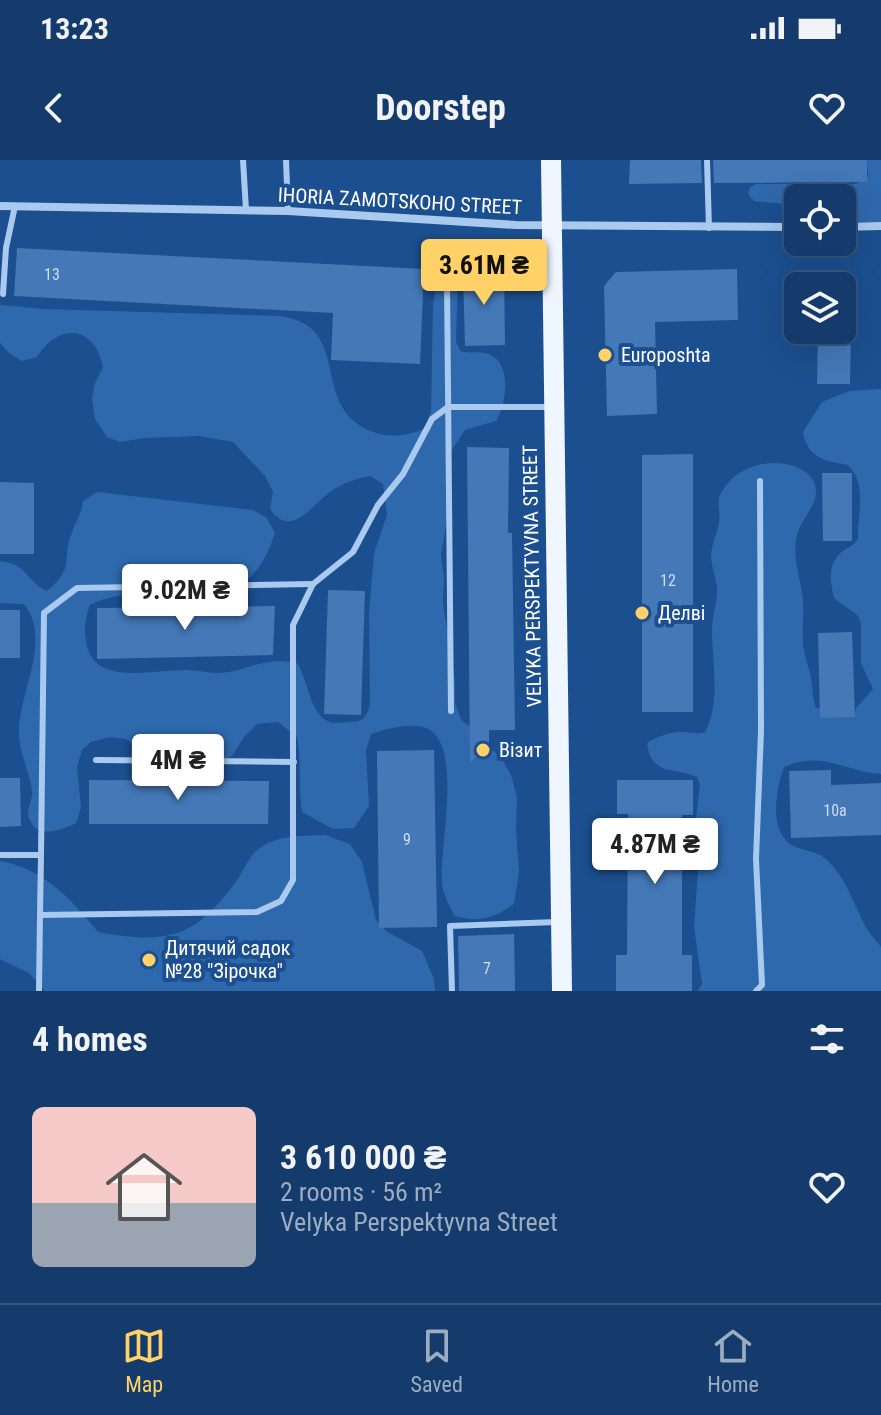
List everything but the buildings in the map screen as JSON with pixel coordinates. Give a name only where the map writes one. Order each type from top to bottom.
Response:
[{"type":"main road","name":"VELYKA PERSPEKTYVNA STREET","points":[[551,160],[562,991]]},
{"type":"street","name":"IHORIA ZAMOTSKOHO STREET","points":[[0,206],[288,211],[516,225],[784,227]]},
{"type":"street","points":[[856,227],[881,226]]},
{"type":"lane","points":[[243,160],[246,210]]},
{"type":"lane","points":[[286,160],[288,211]]},
{"type":"lane","points":[[707,160],[709,229]]},
{"type":"lane","points":[[3,294],[6,248],[15,206]]},
{"type":"lane","points":[[447,281],[451,711]]},
{"type":"lane","points":[[40,915],[257,912],[281,901],[293,880],[293,625],[313,584],[353,552],[378,505],[403,474],[432,419],[448,407],[554,407]]},
{"type":"lane","points":[[756,991],[762,985],[756,859],[761,731],[760,481]]},
{"type":"lane","points":[[39,991],[44,613],[77,588],[313,584]]},
{"type":"lane","points":[[96,760],[294,762]]},
{"type":"lane","points":[[0,855],[41,855]]},
{"type":"lane","points":[[452,991],[450,926],[560,922]]},
{"type":"shaded area","points":[[867,160],[881,160],[881,223],[856,222],[855,184],[868,175]]},
{"type":"shaded area","points":[[756,184],[784,184],[784,204],[754,201],[748,194],[750,187]]},
{"type":"shaded area","points":[[442,264],[455,266],[458,273],[456,341],[460,351],[494,357],[504,372],[505,393],[496,421],[465,430],[449,454],[448,514],[441,555],[443,603],[455,681],[455,704],[462,721],[476,730],[486,745],[500,756],[511,775],[517,797],[519,872],[514,904],[493,916],[479,919],[455,916],[442,882],[447,798],[444,753],[437,737],[420,726],[398,727],[371,734],[366,750],[369,806],[354,828],[333,829],[302,812],[297,737],[278,722],[257,724],[232,756],[205,769],[175,766],[146,753],[126,739],[110,737],[91,742],[82,750],[77,767],[81,807],[76,823],[57,830],[37,829],[28,815],[31,787],[19,734],[35,650],[35,634],[32,618],[24,604],[0,603],[0,561],[22,569],[47,591],[65,569],[69,542],[83,501],[97,492],[253,510],[267,518],[275,533],[260,566],[241,585],[219,594],[116,597],[90,605],[85,631],[91,656],[112,671],[126,673],[187,670],[218,673],[274,661],[297,663],[314,705],[323,718],[334,723],[354,722],[363,718],[370,705],[369,613],[374,553],[387,515],[383,484],[370,476],[340,486],[301,517],[286,521],[270,509],[273,492],[265,476],[233,442],[200,436],[120,442],[107,437],[95,419],[92,398],[103,367],[92,343],[75,333],[65,334],[55,338],[37,357],[22,361],[0,343],[0,305],[282,316],[294,319],[317,335],[345,411],[357,424],[376,433],[400,435],[424,429],[431,412],[433,303]]},
{"type":"shaded area","points":[[881,389],[881,774],[822,761],[798,762],[784,767],[776,807],[783,837],[795,847],[820,855],[829,862],[842,879],[869,932],[881,947],[881,991],[698,991],[702,984],[694,927],[698,869],[693,842],[700,785],[697,777],[659,766],[649,754],[647,743],[674,733],[705,732],[710,721],[714,695],[712,625],[717,593],[711,558],[719,523],[720,496],[734,477],[751,467],[769,463],[787,464],[802,470],[812,479],[816,492],[798,531],[795,548],[803,600],[804,647],[816,708],[853,716],[873,689],[861,663],[861,622],[857,615],[834,598],[831,572],[838,556],[858,539],[860,491],[848,465],[818,457],[808,448],[803,432],[822,402],[849,391]]},
{"type":"shaded area","points":[[325,835],[350,844],[362,862],[376,920],[386,931],[422,951],[434,979],[435,991],[45,991],[29,973],[0,959],[0,861],[43,878],[67,897],[98,932],[160,937],[191,927],[205,916],[235,883],[252,855],[263,846],[288,837]]},
{"type":"place","name":"Europoshta","points":[[605,355]]},
{"type":"place","name":"Делві","points":[[642,613]]},
{"type":"place","name":"Візит","points":[[483,750]]},
{"type":"place","name":"Дитячий садок №28 \"Зірочка\"","points":[[149,960]]}]
